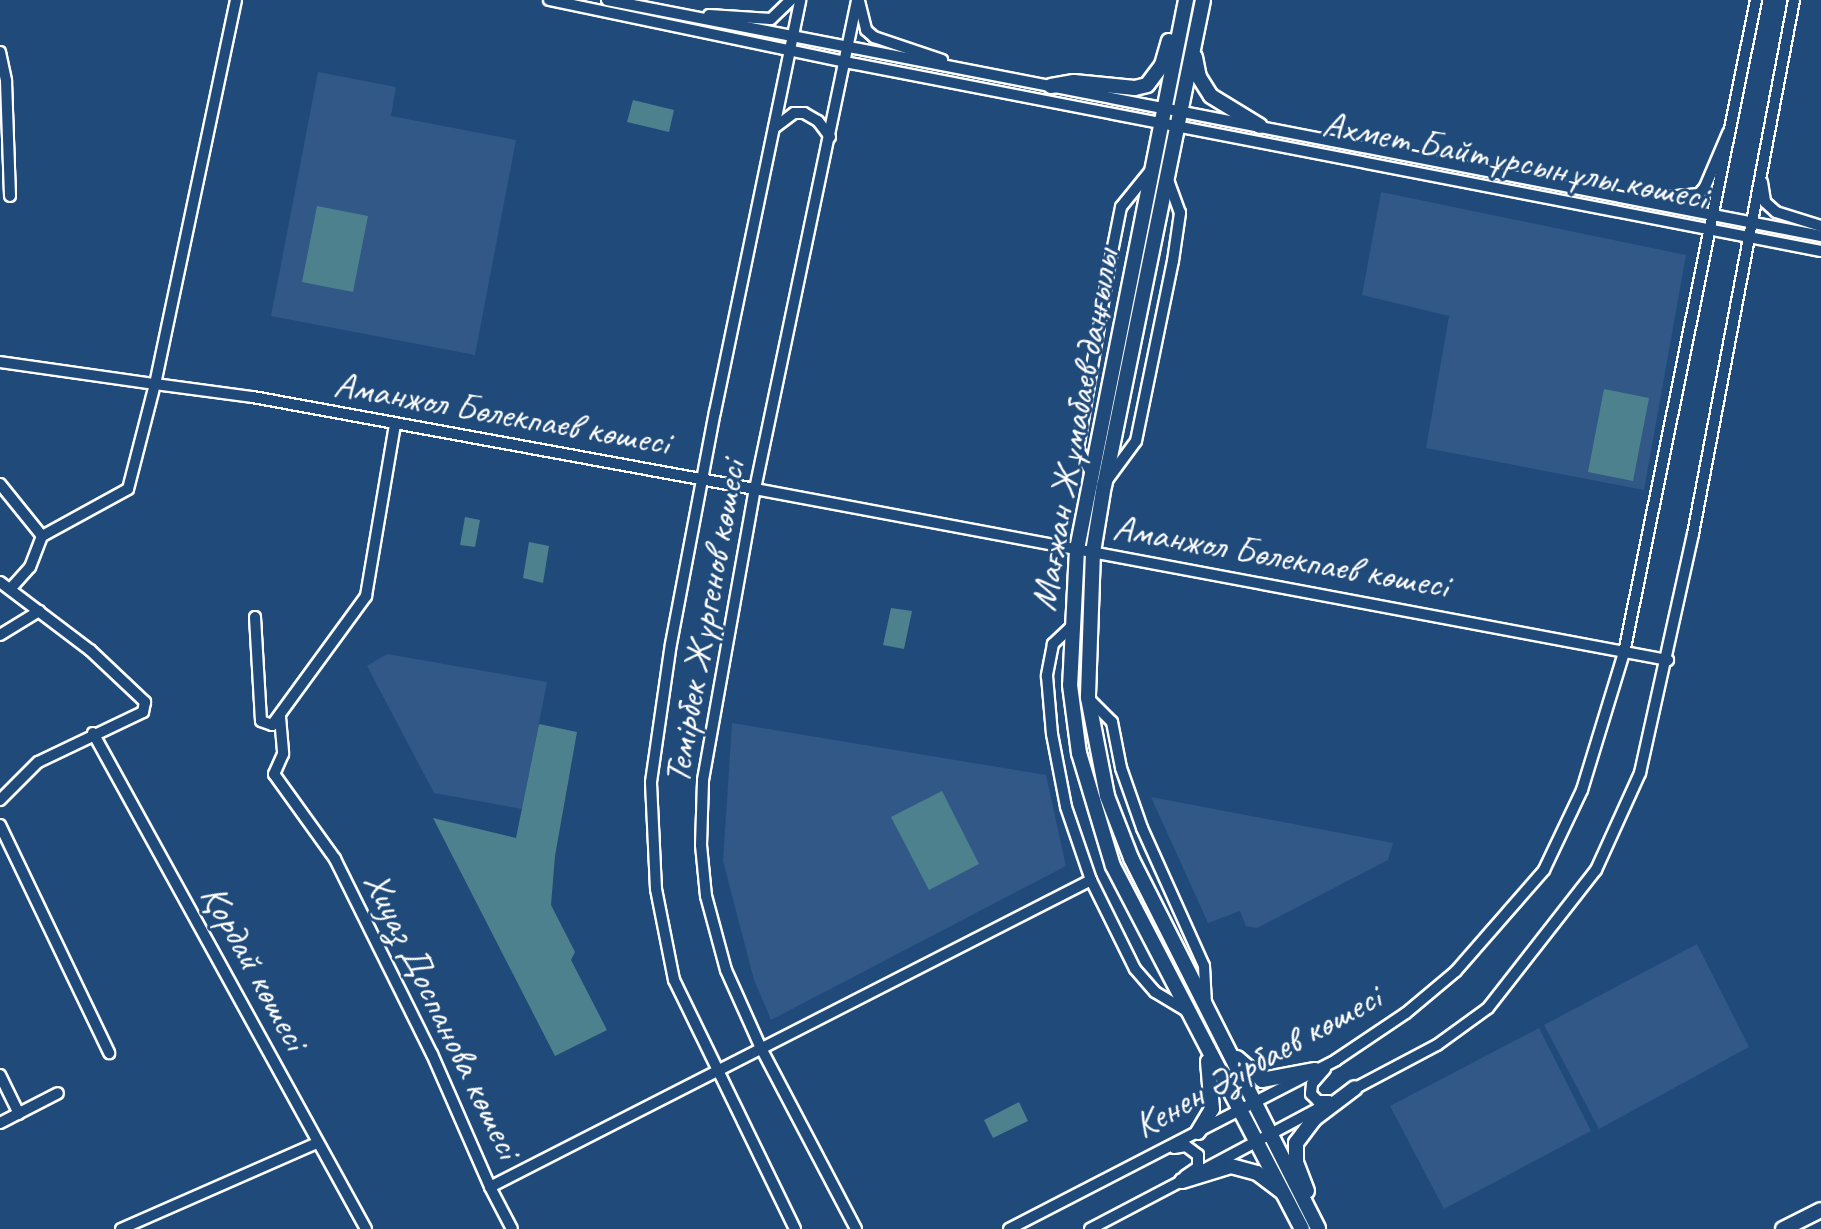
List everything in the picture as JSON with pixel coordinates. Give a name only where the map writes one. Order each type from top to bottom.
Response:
[{"type":"main road","name":"Мағжан Жұмабаев даңғылы","points":[[1203,0],[1167,177],[1098,480],[1077,549],[1070,685],[1079,753],[1113,866],[1238,1112],[1302,1229]]},
{"type":"main road","name":"Мағжан Жұмабаев даңғылы","points":[[1185,2],[1098,480],[1088,698],[1107,796],[1131,858],[1320,1229]]},
{"type":"main road","points":[[1051,86],[1074,82],[1135,88],[1147,85],[1162,65],[1172,27],[1185,2]]},
{"type":"main road","points":[[1193,48],[1199,77],[1211,96],[1260,126]]},
{"type":"main road","points":[[1215,1024],[1233,1055],[1262,1080],[1315,1070]]},
{"type":"main road","points":[[1198,1132],[1212,1109],[1207,1048]]},
{"type":"main road","points":[[1320,1229],[1296,1162],[1296,1143],[1314,1119],[1355,1088]]},
{"type":"main road","points":[[1180,1182],[1231,1166],[1257,1173],[1282,1192]]},
{"type":"main road","points":[[1783,1229],[1821,1210]]},
{"type":"street","points":[[10,589],[30,567],[42,536],[128,489],[155,384],[236,0]]},
{"type":"street","points":[[549,0],[845,62],[1180,117]]},
{"type":"street","points":[[607,0],[1051,86],[1163,114]]},
{"type":"street","points":[[679,14],[771,19],[791,0]]},
{"type":"street","name":"Темірбек Жүргенов көшесі","points":[[795,1229],[674,980],[663,936],[652,847],[651,782],[660,712],[703,480],[800,0]]},
{"type":"street","points":[[858,0],[866,30],[874,37],[914,48],[962,69]]},
{"type":"street","name":"Темірбек Жүргенов көшесі","points":[[856,1229],[760,1046],[726,970],[706,896],[701,845],[703,780],[755,489],[858,0]]},
{"type":"street","name":"Кенен Әзірбаев көшесі","points":[[1009,1229],[1336,1060],[1406,1013],[1456,971],[1544,870],[1582,790],[1624,653],[1756,0]]},
{"type":"street","name":"Кенен Әзірбаев көшесі","points":[[1090,1229],[1437,1045],[1488,1008],[1596,870],[1640,773],[1668,660],[1794,0]]},
{"type":"street","points":[[0,52],[6,81],[10,196]]},
{"type":"street","points":[[774,128],[794,113],[804,113],[818,121],[830,137]]},
{"type":"street","name":"Ахмет Байтұрсынұлы көшесі","points":[[1180,117],[1201,114],[1821,236]]},
{"type":"street","name":"Ахмет Байтұрсынұлы көшесі","points":[[1180,117],[1198,128],[1821,251]]},
{"type":"street","points":[[1629,198],[1699,194],[1731,128]]},
{"type":"street","points":[[1153,169],[1121,207],[1109,267],[1078,449],[1098,480],[1136,441],[1180,213],[1167,177]]},
{"type":"street","points":[[1761,177],[1765,202],[1776,212],[1821,226]]},
{"type":"street","name":"Аманжол Бөлекпаев көшесі","points":[[0,362],[253,397],[1668,660]]},
{"type":"street","points":[[255,617],[261,721],[272,725],[366,596],[395,425]]},
{"type":"street","points":[[0,484],[42,536]]},
{"type":"street","points":[[0,582],[142,695],[145,709],[38,762],[0,800]]},
{"type":"street","points":[[0,635],[39,611]]},
{"type":"street","points":[[1071,627],[1053,644],[1047,676],[1049,712],[1066,807],[1091,880],[1135,969],[1155,992],[1189,1011]]},
{"type":"street","points":[[1088,698],[1112,722],[1121,768],[1142,828],[1204,966],[1207,1008]]},
{"type":"street","name":"Хиуаз Доспанова көшесі","points":[[280,717],[283,754],[274,774],[335,859],[432,1054],[490,1187],[760,1046],[1091,880]]},
{"type":"street","name":"Қордай көшесі","points":[[93,733],[366,1229]]},
{"type":"street","points":[[0,825],[109,1053]]},
{"type":"street","points":[[1336,1060],[1317,1076],[1311,1089],[1318,1101],[1336,1099]]},
{"type":"street","points":[[0,1075],[19,1114]]},
{"type":"street","points":[[0,1123],[58,1093]]},
{"type":"street","points":[[121,1229],[317,1143]]},
{"type":"street","points":[[1148,1156],[1176,1147],[1194,1149],[1198,1155],[1198,1167],[1180,1182]]},
{"type":"street","points":[[490,1187],[512,1229]]},
{"type":"shaded area","points":[[318,72],[396,87],[391,116],[516,140],[475,355],[271,316]]},
{"type":"shaded area","points":[[1381,192],[1686,255],[1644,490],[1426,448],[1449,316],[1362,295]]},
{"type":"shaded area","points":[[387,654],[547,682],[522,809],[434,793],[367,666]]},
{"type":"shaded area","points":[[732,723],[1046,775],[1066,866],[771,1020],[754,980],[723,861]]},
{"type":"shaded area","points":[[1151,797],[1393,843],[1388,860],[1257,928],[1246,926],[1240,911],[1208,923]]},
{"type":"shaded area","points":[[1697,944],[1749,1047],[1599,1129],[1544,1025]]},
{"type":"shaded area","points":[[1539,1028],[1591,1131],[1444,1209],[1390,1106]]},
{"type":"green space","points":[[633,100],[674,110],[669,132],[627,122]]},
{"type":"green space","points":[[317,206],[368,216],[353,292],[302,282]]},
{"type":"green space","points":[[1604,389],[1649,398],[1633,481],[1588,472]]},
{"type":"green space","points":[[465,517],[480,520],[475,547],[460,545]]},
{"type":"green space","points":[[529,542],[549,546],[543,583],[523,578]]},
{"type":"green space","points":[[891,608],[912,611],[904,649],[883,645]]},
{"type":"green space","points":[[539,724],[577,732],[555,856],[551,905],[575,952],[571,960],[607,1030],[555,1056],[433,818],[516,838]]},
{"type":"green space","points":[[942,791],[979,864],[929,890],[891,817]]},
{"type":"green space","points":[[1019,1102],[1028,1121],[993,1138],[984,1120]]}]
